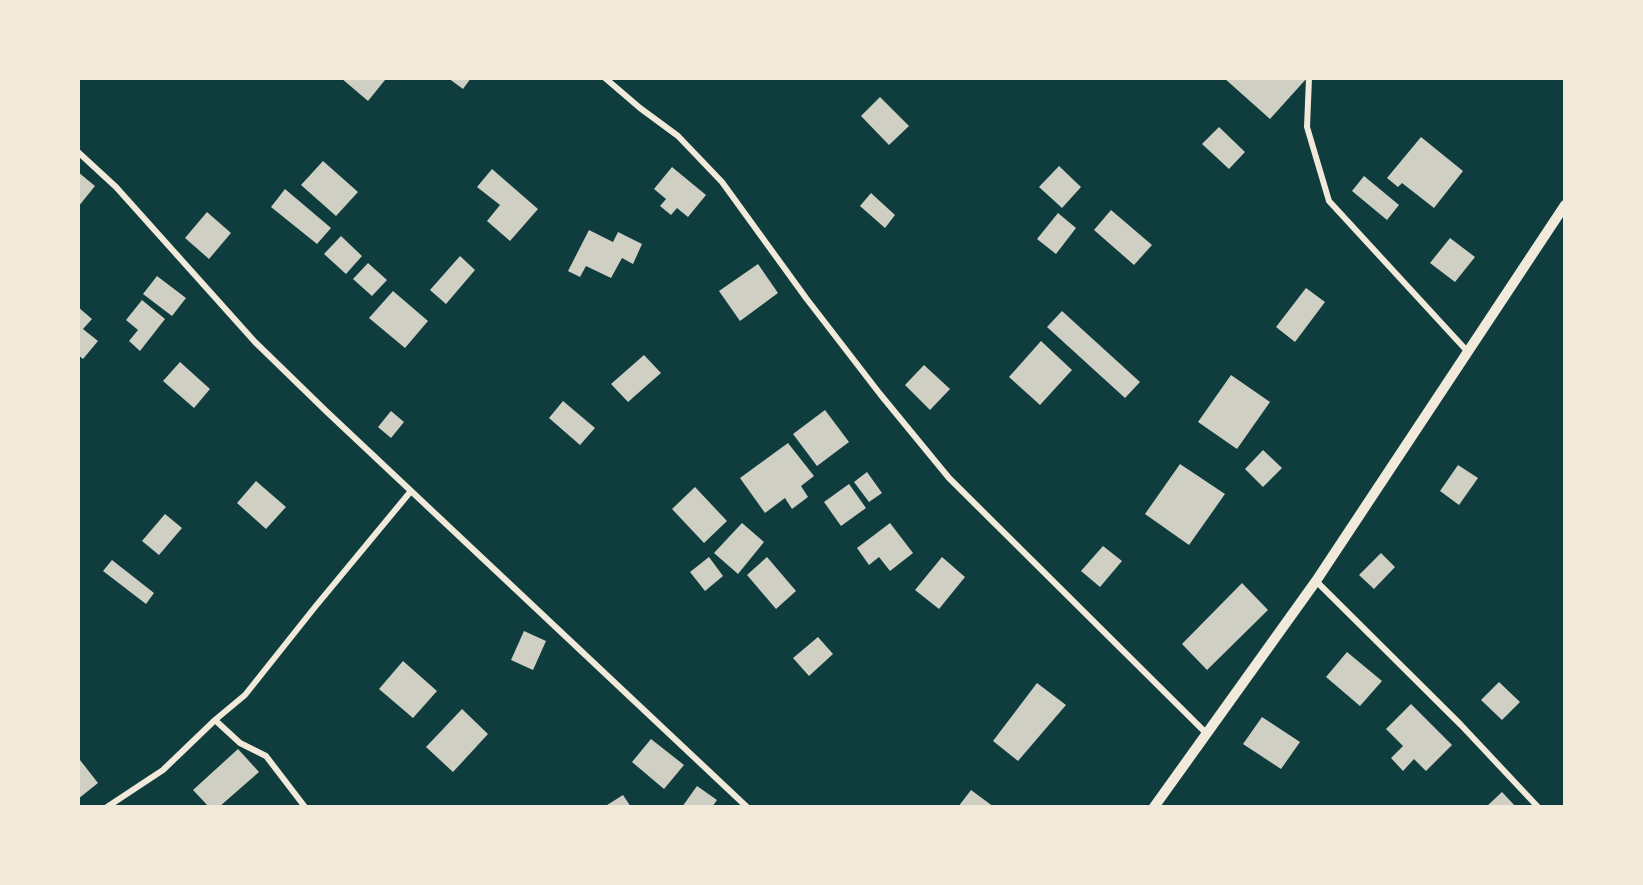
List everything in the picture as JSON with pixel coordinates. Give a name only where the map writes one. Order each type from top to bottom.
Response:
[{"type":"street","points":[[605,78],[678,136],[722,182],[806,298],[949,478],[1207,734]]},
{"type":"street","points":[[1309,78],[1307,127],[1329,201],[1468,352]]},
{"type":"street","points":[[78,153],[116,187],[255,342],[747,807]]},
{"type":"street","points":[[1154,807],[1316,581],[1565,205]]},
{"type":"street","points":[[107,807],[163,770],[245,695],[411,491]]},
{"type":"street","points":[[1316,581],[1461,725],[1538,807]]},
{"type":"street","points":[[215,720],[240,743],[266,756],[305,807]]},
{"type":"building","points":[[341,78],[382,78],[385,80],[368,101]]},
{"type":"building","points":[[448,78],[471,78],[463,89]]},
{"type":"building","points":[[1224,78],[1307,78],[1270,119]]},
{"type":"building","points":[[880,97],[909,126],[889,145],[861,116]]},
{"type":"building","points":[[1219,127],[1245,152],[1229,169],[1202,144]]},
{"type":"building","points":[[1421,137],[1463,171],[1434,208],[1402,183],[1398,187],[1387,178]]},
{"type":"building","points":[[323,161],[358,192],[336,216],[301,185]]},
{"type":"building","points":[[1059,166],[1081,187],[1062,208],[1039,187]]},
{"type":"building","points":[[672,167],[706,195],[688,217],[677,208],[671,215],[660,206],[666,199],[654,189]]},
{"type":"building","points":[[492,169],[538,209],[510,241],[487,221],[500,205],[477,187]]},
{"type":"building","points":[[78,172],[95,186],[78,207]]},
{"type":"building","points":[[1364,176],[1399,205],[1387,220],[1352,191]]},
{"type":"building","points":[[285,189],[331,228],[317,244],[271,207]]},
{"type":"building","points":[[871,193],[895,215],[885,228],[860,206]]},
{"type":"building","points":[[1111,210],[1152,245],[1134,265],[1094,230]]},
{"type":"building","points":[[207,212],[231,233],[209,259],[185,238]]},
{"type":"building","points":[[1058,213],[1076,228],[1056,254],[1037,239]]},
{"type":"building","points":[[589,230],[613,242],[618,232],[642,244],[633,264],[622,258],[611,278],[586,266],[580,277],[568,271]]},
{"type":"building","points":[[341,236],[362,256],[346,274],[324,254]]},
{"type":"building","points":[[1450,238],[1475,257],[1455,282],[1430,263]]},
{"type":"building","points":[[460,256],[475,270],[446,304],[430,290]]},
{"type":"building","points":[[368,263],[387,280],[372,296],[353,279]]},
{"type":"building","points":[[758,264],[778,293],[740,321],[719,291]]},
{"type":"building","points":[[157,276],[186,298],[172,316],[143,294]]},
{"type":"building","points":[[1306,288],[1325,302],[1295,342],[1276,327]]},
{"type":"building","points":[[393,291],[428,321],[405,348],[369,318]]},
{"type":"building","points":[[142,300],[165,319],[140,351],[129,341],[138,330],[126,320]]},
{"type":"building","points":[[78,307],[92,319],[83,329],[98,341],[83,359],[78,355]]},
{"type":"building","points":[[1062,311],[1140,382],[1125,398],[1047,327]]},
{"type":"building","points":[[1041,341],[1072,370],[1040,405],[1009,377]]},
{"type":"building","points":[[644,355],[661,373],[628,402],[611,384]]},
{"type":"building","points":[[180,362],[210,389],[194,408],[163,381]]},
{"type":"building","points":[[924,365],[950,389],[930,410],[905,385]]},
{"type":"building","points":[[1231,375],[1270,402],[1237,449],[1198,422]]},
{"type":"building","points":[[563,401],[595,428],[580,445],[549,418]]},
{"type":"building","points":[[825,410],[849,442],[817,466],[793,434]]},
{"type":"building","points":[[391,411],[404,422],[391,438],[378,427]]},
{"type":"building","points":[[788,443],[814,476],[801,486],[808,497],[792,509],[785,498],[765,513],[740,478]]},
{"type":"building","points":[[1263,450],[1282,468],[1263,487],[1245,469]]},
{"type":"building","points":[[1180,464],[1225,494],[1189,545],[1145,514]]},
{"type":"building","points":[[1458,465],[1478,478],[1459,505],[1440,491]]},
{"type":"building","points":[[867,472],[882,493],[869,502],[854,482]]},
{"type":"building","points":[[256,481],[286,507],[266,529],[237,503]]},
{"type":"building","points":[[849,484],[866,508],[841,526],[824,502]]},
{"type":"building","points":[[695,487],[727,521],[704,543],[672,509]]},
{"type":"building","points":[[165,514],[182,528],[159,555],[142,541]]},
{"type":"building","points":[[742,523],[764,542],[738,574],[714,553]]},
{"type":"building","points":[[890,523],[913,553],[890,571],[879,557],[869,565],[857,548]]},
{"type":"building","points":[[1103,546],[1122,561],[1100,587],[1081,571]]},
{"type":"building","points":[[1381,553],[1395,567],[1374,589],[1359,575]]},
{"type":"building","points":[[709,557],[723,576],[705,591],[690,572]]},
{"type":"building","points":[[767,557],[796,591],[776,609],[747,575]]},
{"type":"building","points":[[942,557],[965,577],[939,609],[915,590]]},
{"type":"building","points":[[112,560],[154,593],[146,604],[103,571]]},
{"type":"building","points":[[1242,583],[1268,610],[1207,670],[1182,644]]},
{"type":"building","points":[[524,631],[546,641],[533,670],[511,660]]},
{"type":"building","points":[[818,637],[833,654],[809,676],[793,658]]},
{"type":"building","points":[[1347,652],[1382,681],[1360,706],[1326,677]]},
{"type":"building","points":[[403,661],[437,691],[413,718],[379,689]]},
{"type":"building","points":[[1499,682],[1520,702],[1502,720],[1481,700]]},
{"type":"building","points":[[1037,683],[1066,705],[1018,761],[993,741]]},
{"type":"building","points":[[1411,704],[1452,745],[1426,771],[1414,759],[1403,771],[1391,758],[1403,746],[1386,729]]},
{"type":"building","points":[[462,709],[488,734],[453,772],[426,747]]},
{"type":"building","points":[[1262,717],[1300,742],[1281,769],[1243,744]]},
{"type":"building","points":[[651,739],[684,765],[664,789],[632,762]]},
{"type":"building","points":[[238,749],[259,772],[219,807],[209,807],[193,790]]},
{"type":"building","points":[[80,760],[98,783],[78,799],[78,761]]},
{"type":"building","points":[[697,786],[717,800],[712,807],[682,807]]},
{"type":"building","points":[[971,790],[994,807],[958,807]]},
{"type":"building","points":[[1502,792],[1516,807],[1486,807]]},
{"type":"building","points":[[623,795],[631,807],[604,807]]}]
